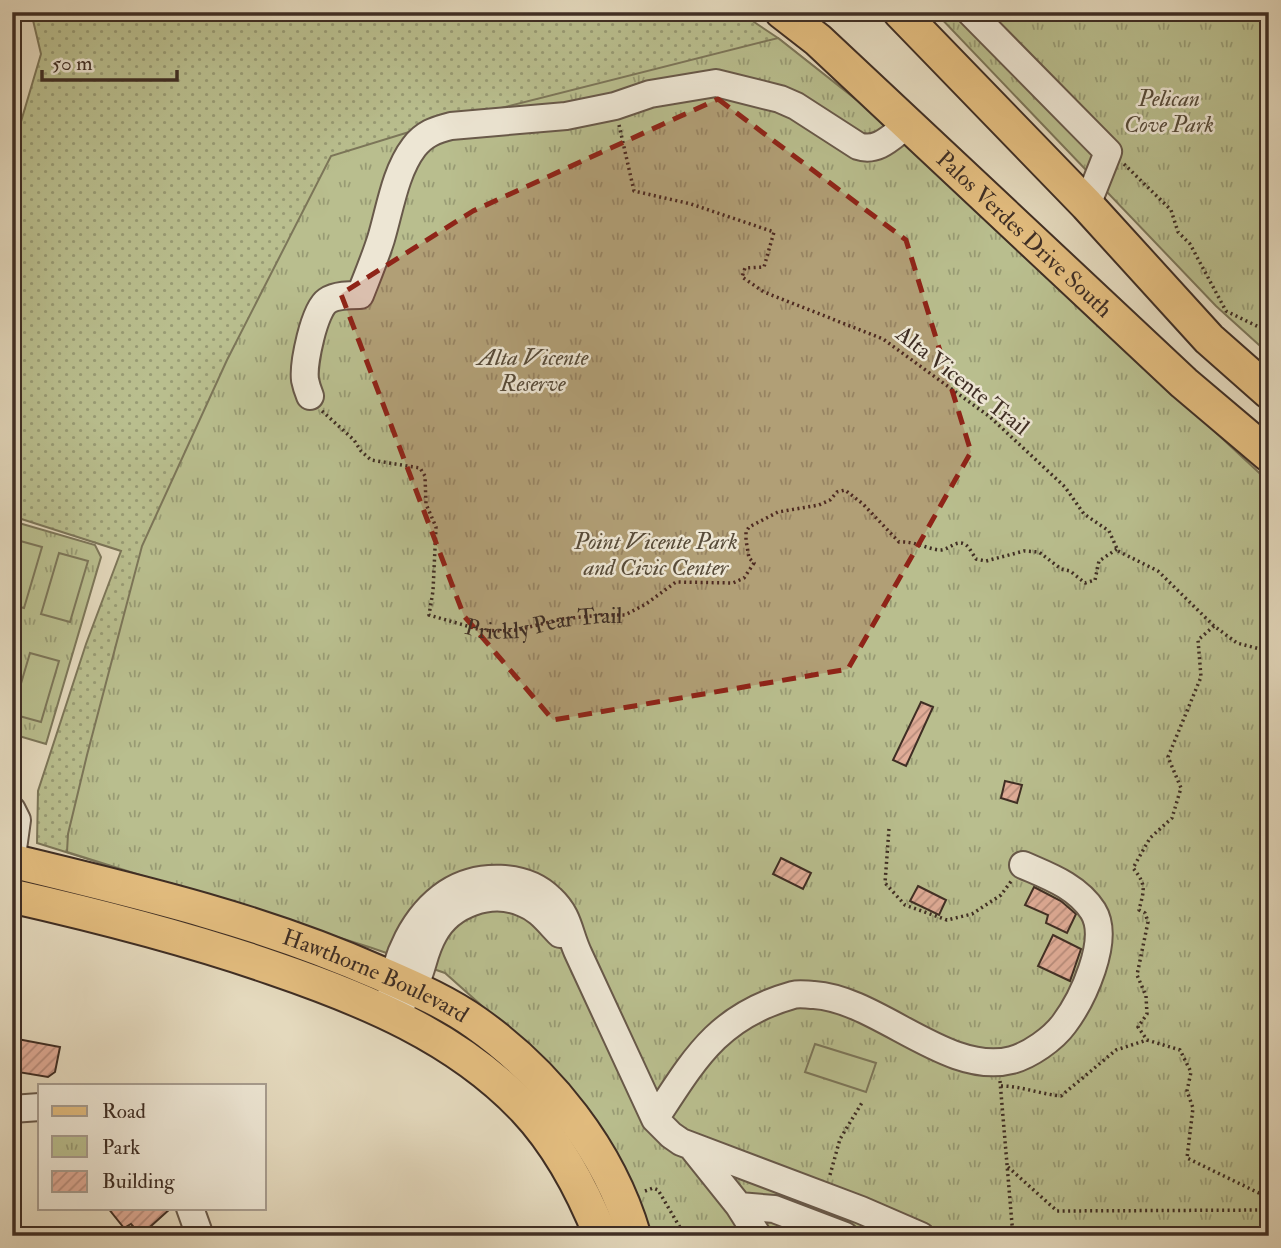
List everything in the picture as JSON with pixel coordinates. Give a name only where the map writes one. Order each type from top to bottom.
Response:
[{"type":"main road","name":"Palos Verdes Drive South","points":[[782,12],[818,40],[1174,374],[1269,454]]},
{"type":"main road","points":[[910,16],[1209,339],[1269,392]]},
{"type":"main road","name":"Hawthorne Boulevard","points":[[12,858],[223,915],[330,951],[435,998],[476,1023],[525,1063],[571,1113],[607,1168],[634,1236]]},
{"type":"main road","name":"Hawthorne Boulevard","points":[[12,896],[128,923],[247,959],[326,986],[437,1038],[482,1070],[526,1109],[558,1152],[590,1209],[601,1236]]},
{"type":"street","points":[[970,12],[1108,152],[1087,205]]},
{"type":"street","points":[[310,396],[305,381],[305,369],[316,316],[327,302],[347,295],[360,295],[402,170],[413,149],[435,130],[451,126],[566,116],[615,106],[650,94],[716,83],[780,99],[796,106],[843,137],[869,149],[877,148],[907,125]]},
{"type":"street","points":[[12,810],[17,820],[12,858]]},
{"type":"street","points":[[655,1119],[710,1040],[730,1024],[762,1006],[796,994],[824,996],[849,1004],[968,1060],[991,1063],[1000,1074],[1012,1060],[1055,1035],[1064,1024],[1087,982],[1096,956],[1098,937],[1095,914],[1082,896],[1023,865]]},
{"type":"street","points":[[390,1015],[403,984],[443,920],[464,904],[472,902],[503,898],[521,902],[539,912],[576,950],[655,1119],[671,1135],[691,1146],[861,1210],[921,1236]]},
{"type":"street","points":[[12,1109],[38,1107]]},
{"type":"street","points":[[691,1146],[739,1206],[758,1236]]},
{"type":"street","points":[[739,1206],[774,1209],[848,1236],[861,1210]]},
{"type":"street","points":[[191,1210],[201,1236]]},
{"type":"path","name":"Alta Vicente Trail","points":[[615,106],[634,191],[691,204],[774,232],[764,267],[745,268],[741,277],[764,292],[883,339],[990,417],[1065,487],[1084,514],[1109,531],[1118,551],[1158,571],[1214,626],[1237,643],[1260,649],[1269,647]]},
{"type":"path","points":[[1103,165],[1114,173],[1120,160],[1171,210],[1178,232],[1190,244],[1226,311],[1269,332]]},
{"type":"path","name":"Prickly Pear Trail","points":[[310,396],[372,460],[420,468],[425,476],[426,504],[436,527],[429,615],[481,630],[517,630],[562,620],[625,615],[646,604],[676,582],[733,583],[744,578],[754,563],[749,558],[746,540],[749,527],[778,512],[819,505],[830,500],[837,492],[852,494],[899,542],[910,541],[938,550],[957,543],[964,544],[976,559],[986,561],[1024,551],[1039,552],[1085,583],[1095,580],[1099,561],[1117,548]]},
{"type":"path","points":[[1147,1040],[1138,1027],[1147,1014],[1146,996],[1137,975],[1148,922],[1145,913],[1139,910],[1143,880],[1133,868],[1150,838],[1172,818],[1181,788],[1168,757],[1201,677],[1198,640],[1214,626]]},
{"type":"path","points":[[889,829],[886,883],[905,905],[947,920],[972,914],[1001,895],[1023,865]]},
{"type":"path","points":[[1000,1074],[1012,1086],[1040,1094],[1061,1096],[1116,1050],[1147,1040],[1181,1051],[1191,1072],[1187,1091],[1193,1108],[1187,1158],[1269,1198]]},
{"type":"path","points":[[1000,1074],[1013,1236]]},
{"type":"path","points":[[821,1195],[840,1139],[863,1101]]},
{"type":"path","points":[[1007,1167],[1057,1211],[1269,1210]]},
{"type":"path","points":[[641,1193],[653,1188],[658,1190],[685,1236]]},
{"type":"highlighted area","points":[[718,99],[906,240],[971,452],[848,669],[553,720],[464,616],[341,294],[473,211]]},
{"type":"green space","name":"Point Vicente Park and Civic Center","points":[[24,12],[739,12],[778,38],[868,109],[1269,1236],[583,935],[369,947],[37,843],[38,791],[86,644],[121,551],[12,516],[12,152],[41,54],[32,16]]},
{"type":"green space","name":"Pelican Cove Park","points":[[935,12],[1269,12],[1269,354],[1216,306]]},
{"type":"green space","name":"Point Vicente Park and Civic Center","points":[[778,38],[868,109],[1269,482],[1269,1236],[650,1236],[536,1054],[445,973],[67,852],[68,834],[87,755],[142,546],[227,360],[331,156],[422,128]]},
{"type":"green space","points":[[12,521],[95,545],[101,557],[46,744],[12,734]]},
{"type":"green space","points":[[13,539],[42,547],[24,608],[12,605]]},
{"type":"green space","points":[[59,553],[88,561],[70,622],[41,614]]},
{"type":"green space","points":[[30,653],[59,661],[41,722],[12,714]]},
{"type":"green space","points":[[815,1044],[876,1063],[866,1092],[805,1072]]},
{"type":"building","points":[[921,702],[933,707],[906,766],[893,760]]},
{"type":"building","points":[[1005,781],[1022,785],[1017,803],[1001,798]]},
{"type":"building","points":[[781,858],[811,873],[803,889],[773,874]]},
{"type":"building","points":[[918,886],[946,900],[939,915],[910,901]]},
{"type":"building","points":[[1034,887],[1061,901],[1076,914],[1067,933],[1046,923],[1048,915],[1025,905]]},
{"type":"building","points":[[1053,935],[1081,949],[1070,981],[1038,966]]},
{"type":"building","points":[[12,1038],[60,1047],[55,1072],[48,1077],[12,1071]]},
{"type":"building","points":[[110,1210],[169,1210],[141,1235],[131,1224],[124,1228]]},
{"type":"park label","name":"Alta Vicente Reserve","points":[[533,370]]}]
